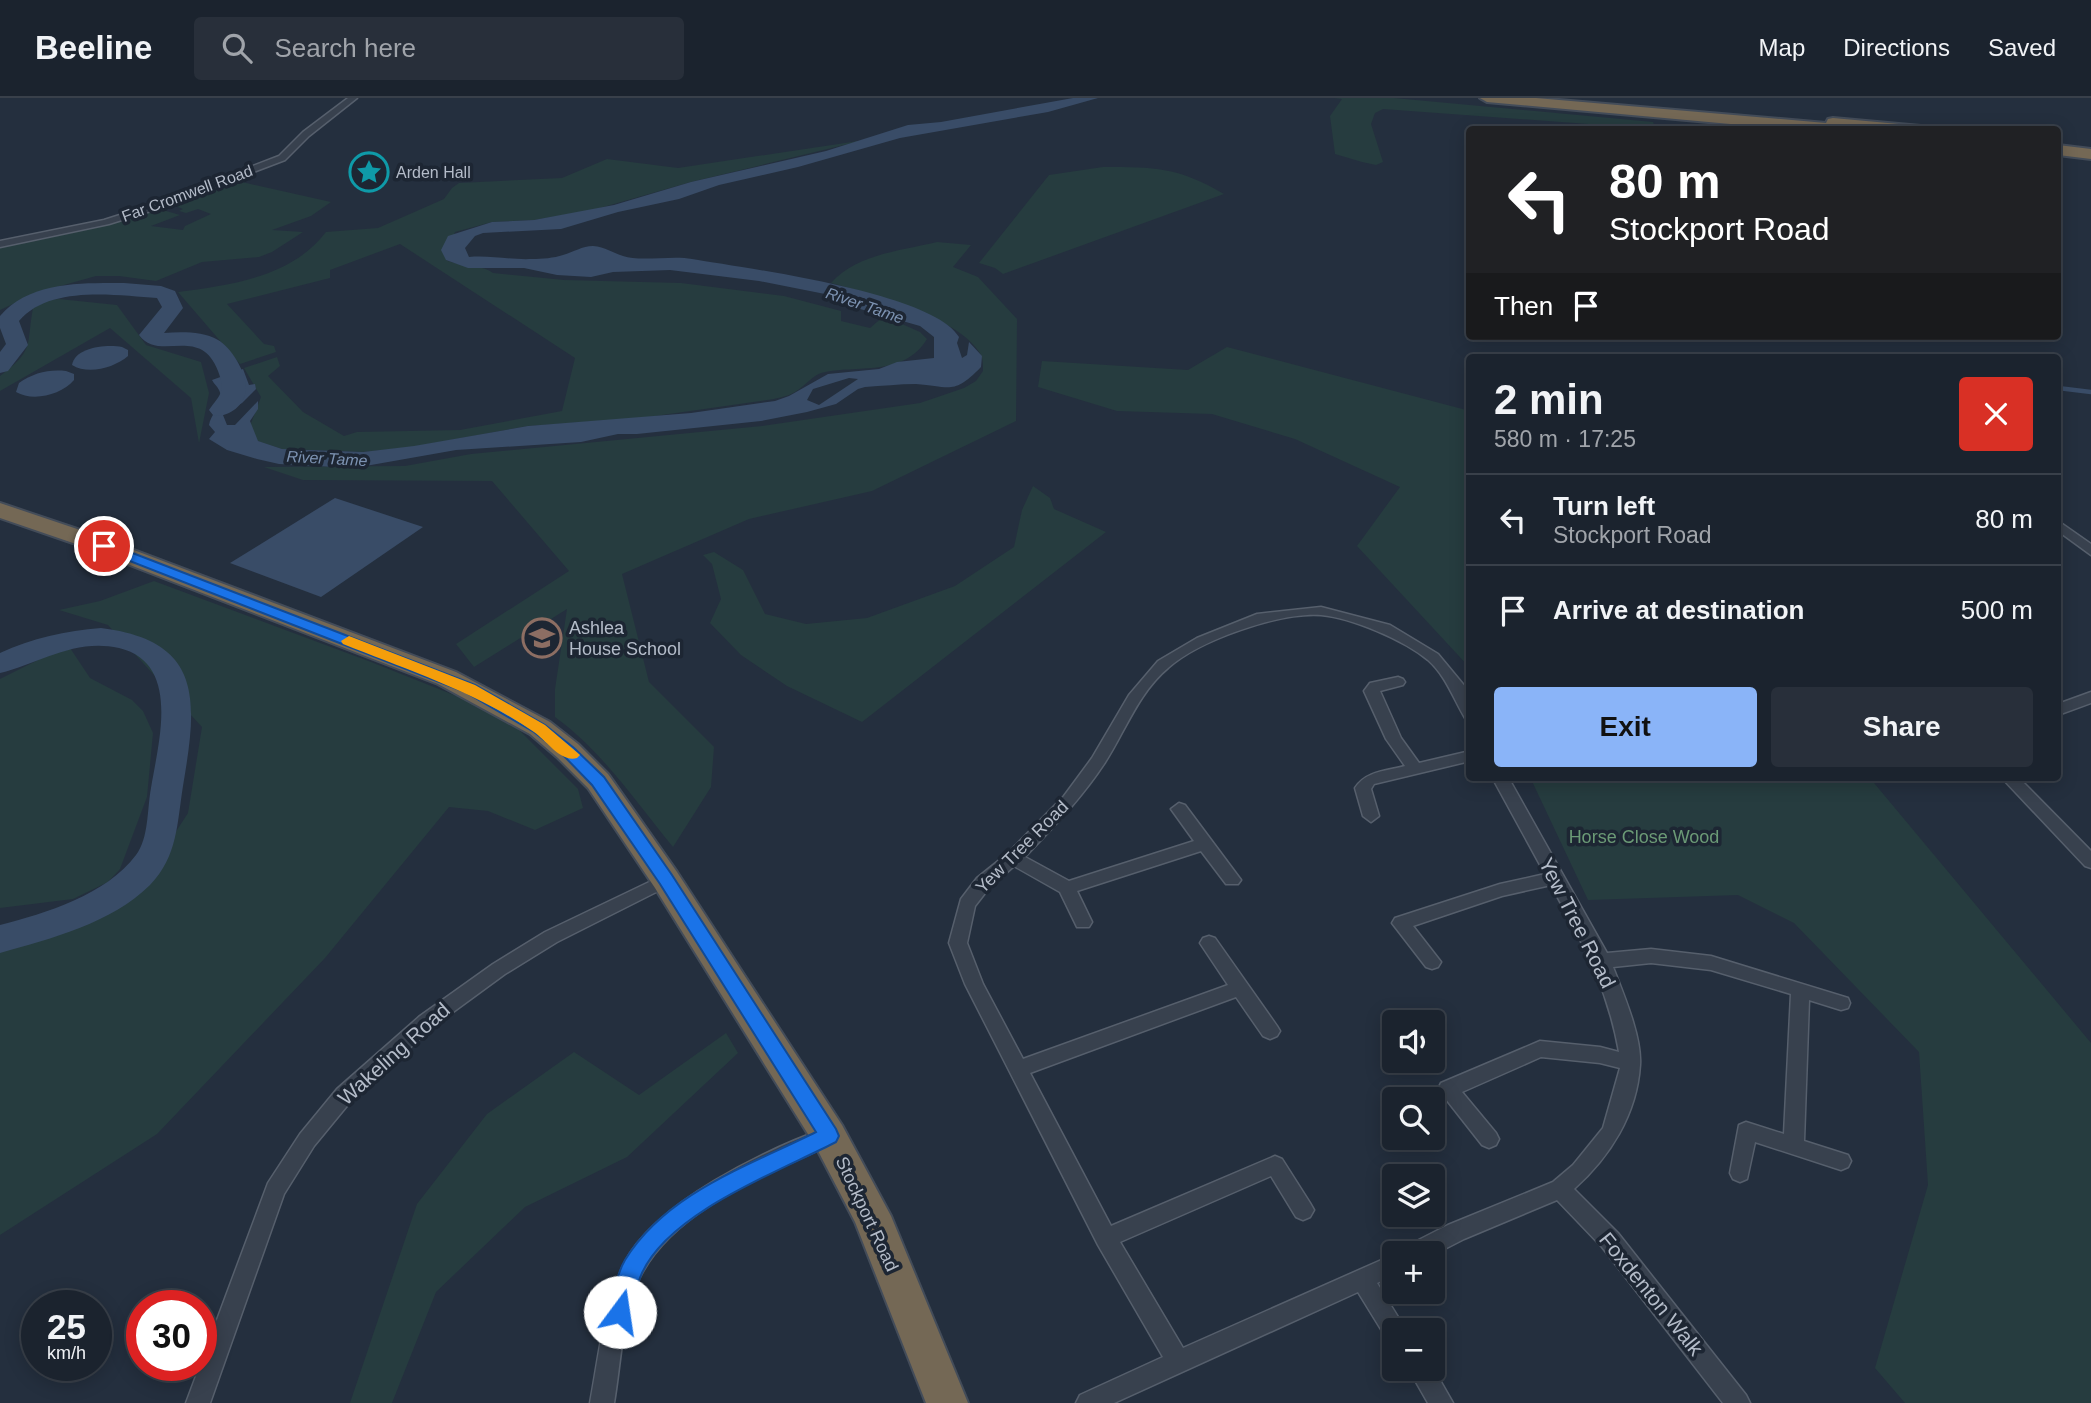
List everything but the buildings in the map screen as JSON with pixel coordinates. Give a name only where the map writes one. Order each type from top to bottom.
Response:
[{"type":"highway","points":[[1488,98],[1807,126]]},
{"type":"highway","points":[[1566,98],[1877,126]]},
{"type":"highway","points":[[2061,142],[2091,145]]},
{"type":"highway","points":[[2061,150],[2091,153]]},
{"type":"highway","name":"Stockport Road","points":[[0,510],[81,537],[416,666],[470,689],[551,736],[598,781],[666,880],[829,1136],[872,1216],[947,1403]]},
{"type":"street","name":"Far Cromwell Road","points":[[0,244],[106,222],[151,208],[282,158],[306,134],[354,98]]},
{"type":"street","points":[[2061,528],[2091,551]]},
{"type":"street","name":"Yew Tree Road","points":[[1178,1362],[1106,1238],[974,984],[958,943],[967,904],[983,883],[1013,858],[1070,800],[1098,761],[1134,698],[1163,664],[1202,641],[1262,617],[1321,611],[1385,628],[1433,657],[1459,689],[1466,705]]},
{"type":"street","points":[[1398,682],[1375,686],[1372,691],[1394,739],[1414,768]]},
{"type":"street","points":[[2061,709],[2091,697]]},
{"type":"street","points":[[1371,816],[1363,788],[1369,780],[1466,757]]},
{"type":"street","name":"Yew Tree Road","points":[[1438,1241],[1560,1189],[1580,1171],[1612,1132],[1625,1093],[1631,1063],[1622,1015],[1602,961],[1502,781]]},
{"type":"street","points":[[2013,781],[2091,862]]},
{"type":"street","points":[[1179,809],[1232,880]]},
{"type":"street","points":[[1067,888],[1205,844]]},
{"type":"street","points":[[1013,858],[1067,888],[1083,922]]},
{"type":"street","points":[[1432,962],[1401,923],[1500,890],[1555,878]]},
{"type":"street","name":"Wakeling Road","points":[[198,1403],[275,1190],[307,1140],[344,1095],[427,1021],[499,970],[551,937],[666,880]]},
{"type":"street","points":[[1209,943],[1270,1031]]},
{"type":"street","points":[[1602,961],[1651,956],[1711,962],[1841,1003]]},
{"type":"street","points":[[1018,1069],[1240,988]]},
{"type":"street","points":[[1794,1147],[1800,990]]},
{"type":"street","points":[[1489,1139],[1448,1089],[1540,1049],[1600,1055],[1631,1063]]},
{"type":"street","points":[[1740,1173],[1746,1131],[1841,1161]]},
{"type":"street","points":[[602,1403],[624,1290],[632,1268],[646,1247],[667,1223],[695,1203],[829,1136]]},
{"type":"street","points":[[1106,1238],[1275,1165],[1303,1210]]},
{"type":"street","name":"Foxdenton Walk","points":[[1560,1189],[1610,1240],[1738,1403]]},
{"type":"street","points":[[1088,1403],[1382,1270]]},
{"type":"street","points":[[1363,1280],[1387,1318]]},
{"type":"street","points":[[1427,1381],[1441,1403]]},
{"type":"green space","points":[[1334,98],[1394,98],[1653,122],[1655,126],[1615,126],[1383,109],[1375,113],[1371,124],[1383,162],[1376,165],[1335,154],[1330,116],[1342,99]]},
{"type":"green space","points":[[865,140],[691,182],[593,210],[534,220],[492,222],[455,232],[446,260],[483,268],[493,273],[564,280],[681,283],[784,296],[841,311],[841,321],[870,328],[884,316],[920,332],[927,339],[905,360],[892,365],[821,373],[793,393],[774,399],[641,418],[528,426],[412,447],[363,452],[282,449],[257,441],[250,426],[261,397],[244,368],[277,357],[280,366],[268,376],[303,412],[344,436],[357,432],[460,430],[562,411],[575,358],[400,244],[330,270],[330,278],[227,304],[264,344],[274,346],[276,352],[240,364],[178,292],[239,282],[278,269],[312,247],[326,232],[378,228],[444,199],[459,183],[562,178],[607,159],[678,168]]},
{"type":"green space","points":[[1103,167],[1166,170],[1193,178],[1224,194],[1003,274],[995,268],[979,263],[1049,175]]},
{"type":"green space","points":[[242,182],[331,202],[311,216],[272,230],[303,232],[259,257],[202,262],[156,281],[96,276],[39,292],[0,310],[0,248],[96,228],[156,208],[180,215],[151,226],[183,230],[185,226],[211,214],[198,209],[186,213],[170,204],[223,184]]},
{"type":"green space","points":[[937,242],[971,245],[953,267],[978,277],[1017,319],[1016,421],[872,491],[749,519],[622,574],[649,682],[714,747],[711,787],[673,847],[603,761],[555,717],[555,689],[567,609],[474,667],[456,644],[569,571],[492,481],[303,480],[264,467],[405,466],[471,454],[762,426],[920,403],[964,388],[976,381],[983,371],[981,355],[971,342],[935,319],[890,300],[831,283],[842,273],[866,260]]},
{"type":"green space","points":[[47,300],[117,305],[146,345],[201,362],[209,393],[199,443],[191,398],[110,328],[0,391],[0,376],[19,360],[27,346],[33,308]]},
{"type":"green space","points":[[1227,347],[1466,410],[1466,664],[1357,546],[1400,487],[1295,439],[1212,414],[1117,411],[1038,387],[1042,361],[1188,370]]},
{"type":"green space","points":[[1033,486],[1050,498],[1054,509],[1106,532],[862,722],[787,686],[741,655],[710,623],[721,599],[712,564],[703,555],[714,552],[743,570],[765,614],[806,624],[867,618],[955,586],[1014,547],[1022,510]]},
{"type":"green space","points":[[154,581],[494,711],[518,729],[578,789],[583,808],[535,830],[488,811],[449,807],[325,958],[157,1134],[0,1235],[0,944],[55,933],[140,887],[188,813],[202,727],[108,625],[59,610],[100,601]]},
{"type":"green space","points":[[64,647],[70,648],[90,678],[132,700],[143,711],[153,733],[147,797],[120,869],[108,882],[73,899],[0,908],[0,679]]},
{"type":"green space","name":"Horse Close Wood","points":[[1532,781],[1872,781],[2091,1043],[2091,1403],[1905,1403],[1875,1368],[1928,1185],[1919,1052],[1794,923],[1738,895],[1588,900]]},
{"type":"green space","points":[[726,1033],[738,1053],[627,1157],[525,1207],[436,1292],[392,1403],[350,1403],[417,1204],[487,1114],[574,1052],[639,1095]]},
{"type":"water","points":[[1073,98],[1098,98],[1048,112],[900,138],[561,229],[483,233],[475,236],[465,248],[469,257],[536,259],[556,257],[593,246],[630,258],[692,259],[835,284],[876,295],[913,307],[942,321],[959,337],[957,343],[962,358],[967,355],[969,342],[982,356],[981,367],[957,386],[910,384],[865,387],[836,404],[761,421],[618,434],[581,442],[456,450],[354,468],[279,464],[227,450],[209,439],[215,432],[209,425],[220,399],[219,390],[212,380],[243,369],[249,385],[255,384],[256,389],[242,403],[223,415],[227,425],[235,425],[258,401],[258,409],[250,421],[258,441],[282,449],[363,452],[528,426],[691,413],[775,401],[828,374],[879,369],[897,362],[934,358],[934,337],[920,326],[846,305],[825,294],[759,281],[670,270],[613,272],[591,277],[557,275],[524,268],[468,268],[446,260],[441,250],[448,236],[492,222],[534,220],[614,205],[691,182],[826,151],[908,125],[941,122]],"holes":[[[849,378],[858,379],[819,405],[807,400],[813,389]]]},
{"type":"water","points":[[122,347],[128,350],[128,356],[108,367],[86,370],[72,365],[79,354],[92,348]]},
{"type":"water","points":[[66,371],[74,374],[74,380],[62,390],[38,397],[16,392],[19,383],[36,374]]},
{"type":"water","points":[[335,498],[423,527],[321,597],[230,563]]},
{"type":"waterway","name":"River Tame","points":[[0,366],[17,345],[8,320],[19,307],[35,299],[78,290],[161,292],[168,295],[173,308],[150,335],[160,339],[198,340],[214,347],[220,353],[235,386],[233,395],[221,410]]},
{"type":"waterway","points":[[2061,388],[2091,392]]},
{"type":"waterway","name":"River Tame","points":[[0,664],[47,645],[74,639],[101,637],[126,640],[148,650],[164,666],[175,692],[178,715],[160,836],[149,863],[120,890],[81,912],[0,939]]},
{"type":"slow traffic","points":[[349,641],[470,689],[540,728],[572,755]]},
{"type":"place","name":"Arden Hall","points":[[369,172]]},
{"type":"place","name":"Ashlea House School","points":[[542,638]]},
{"type":"route","points":[[104,546],[447,678],[540,728],[598,781],[666,880],[829,1136],[695,1203],[667,1223],[632,1268],[620,1312]]}]
